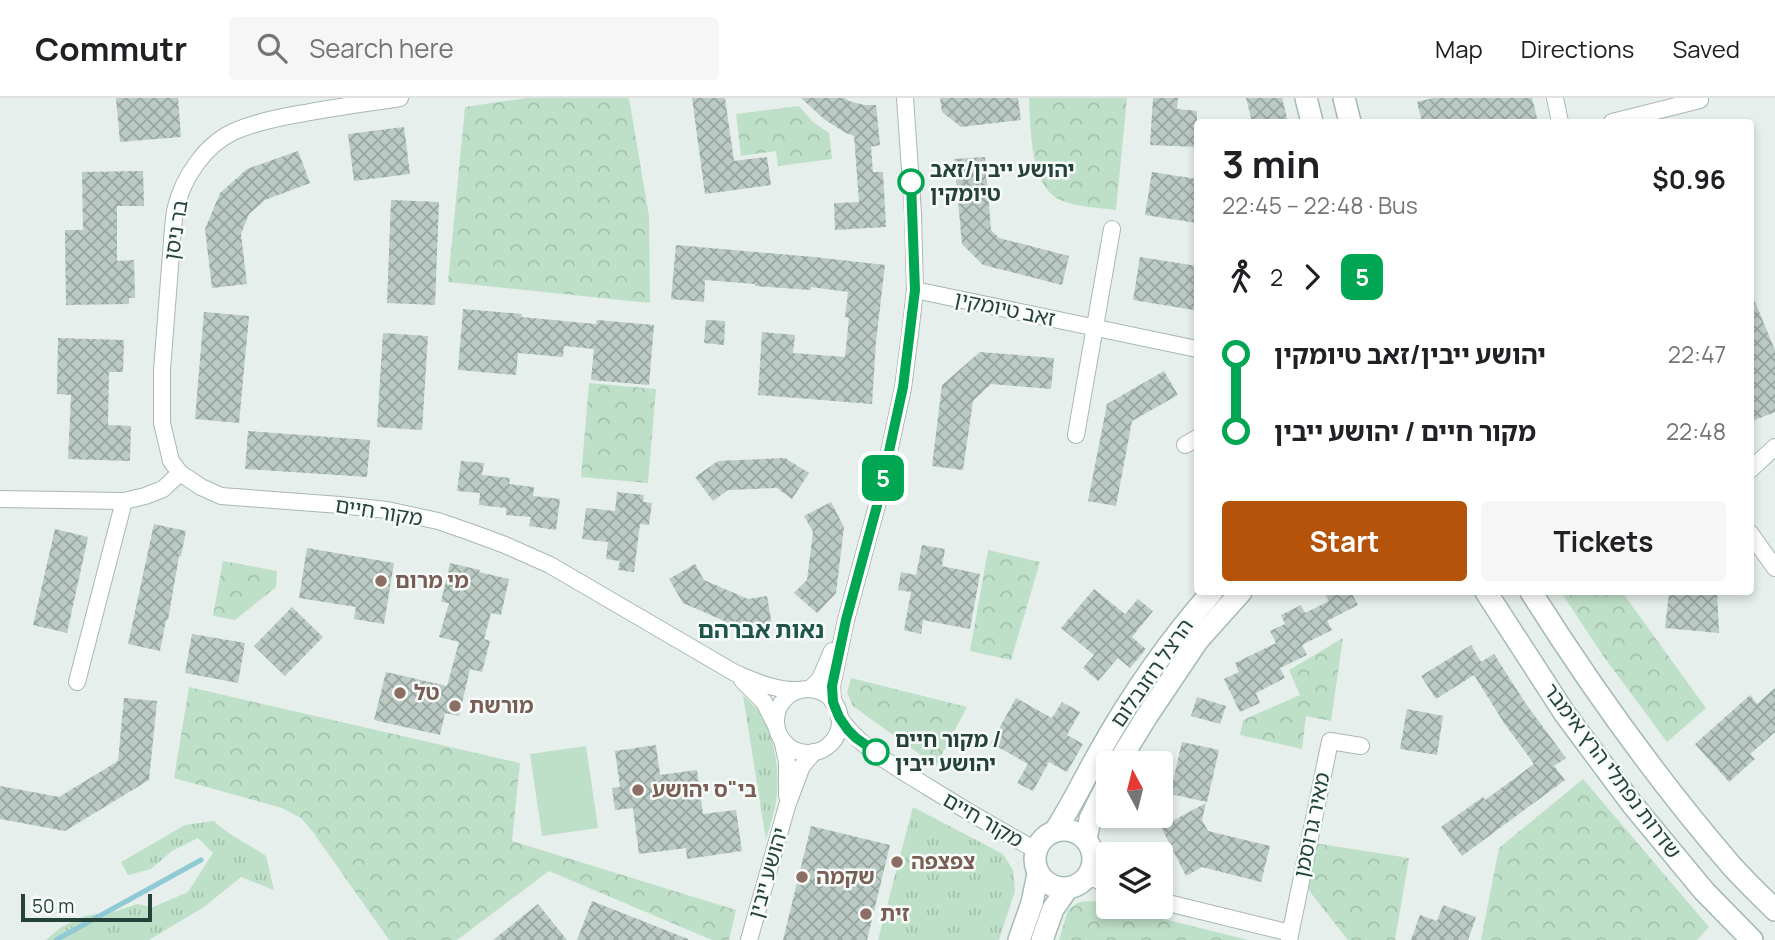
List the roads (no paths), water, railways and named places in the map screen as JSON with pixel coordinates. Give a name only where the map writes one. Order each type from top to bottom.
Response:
[{"type":"main road","points":[[1306,98],[1311,119]]},
{"type":"main road","points":[[1345,98],[1349,119]]},
{"type":"main road","name":"הרצל רוזנבלום","points":[[1055,831],[1128,704],[1181,627],[1209,595]]},
{"type":"main road","name":"הרצל רוזנבלום","points":[[1125,751],[1190,652],[1238,595]]},
{"type":"main road","name":"שדרות נפתלי הרץ אימבר","points":[[1488,595],[1565,714],[1626,796],[1704,891],[1752,940]]},
{"type":"main road","name":"שדרות נפתלי הרץ אימבר","points":[[1533,595],[1596,692],[1662,781],[1732,866],[1775,910]]},
{"type":"main road","points":[[1086,840],[1090,819],[1096,807]]},
{"type":"main road","points":[[1064,830],[1072,831],[1086,840],[1091,848],[1092,868],[1088,876],[1075,887],[1067,889],[1050,886],[1038,874],[1035,850],[1043,838],[1055,831],[1064,830]]},
{"type":"main road","points":[[1019,940],[1032,903],[1038,874]]},
{"type":"main road","points":[[1042,940],[1053,909],[1067,889]]},
{"type":"street","name":"בר ניסן","points":[[180,473],[171,461],[162,423],[162,370],[176,206],[184,185],[209,148],[229,134],[248,126],[286,116],[400,98]]},
{"type":"street","points":[[846,620],[820,679],[805,690],[789,695],[781,703],[776,719],[780,734],[790,747],[797,751],[819,750],[828,744],[836,733],[832,686],[846,620],[878,502],[903,387],[915,290],[905,98]]},
{"type":"street","points":[[1555,98],[1559,119]]},
{"type":"street","points":[[1624,119],[1700,100]]},
{"type":"street","points":[[1076,435],[1112,229]]},
{"type":"street","name":"זאב טיומקין","points":[[915,290],[1194,348]]},
{"type":"street","points":[[1754,466],[1775,447]]},
{"type":"street","points":[[0,499],[124,501],[163,489],[180,473]]},
{"type":"street","name":"מקור חיים","points":[[180,473],[221,496],[387,510],[438,521],[470,532],[550,565],[735,674],[784,691],[805,690]]},
{"type":"street","points":[[77,682],[124,501]]},
{"type":"street","points":[[1754,539],[1775,568]]},
{"type":"street","name":"מקור חיים","points":[[735,674],[764,702],[780,734]]},
{"type":"street","points":[[805,690],[821,692],[836,710]]},
{"type":"street","name":"מקור חיים","points":[[836,710],[856,738],[896,767],[1035,850]]},
{"type":"street","name":"יהושע ייבין","points":[[780,734],[787,762],[788,806]]},
{"type":"street","name":"מאיר גרוסמן","points":[[1289,937],[1330,741],[1360,746]]},
{"type":"street","name":"מקור חיים","points":[[819,750],[834,746],[855,748],[896,767]]},
{"type":"street","name":"יהושע ייבין","points":[[749,940],[802,766],[807,758],[819,750]]},
{"type":"street","points":[[1088,876],[1096,880]]},
{"type":"street","points":[[1173,905],[1289,937]]},
{"type":"waterway","points":[[56,940],[201,860]]},
{"type":"place","name":"יהושע ייבין/זאב טיומקין","points":[[911,182]]},
{"type":"place","name":"מי מרום","points":[[381,581]]},
{"type":"place","name":"טל","points":[[400,693]]},
{"type":"place","name":"מורשת","points":[[455,706]]},
{"type":"place","name":"מקור חיים / יהושע ייבין","points":[[876,752]]},
{"type":"place","name":"בי\"ס יהושע","points":[[638,790]]},
{"type":"place","name":"צפצפה","points":[[897,862]]},
{"type":"place","name":"שקמה","points":[[802,877]]},
{"type":"place","name":"זית","points":[[866,914]]},
{"type":"district","name":"נאות אברהם","points":[[761,630]]}]
